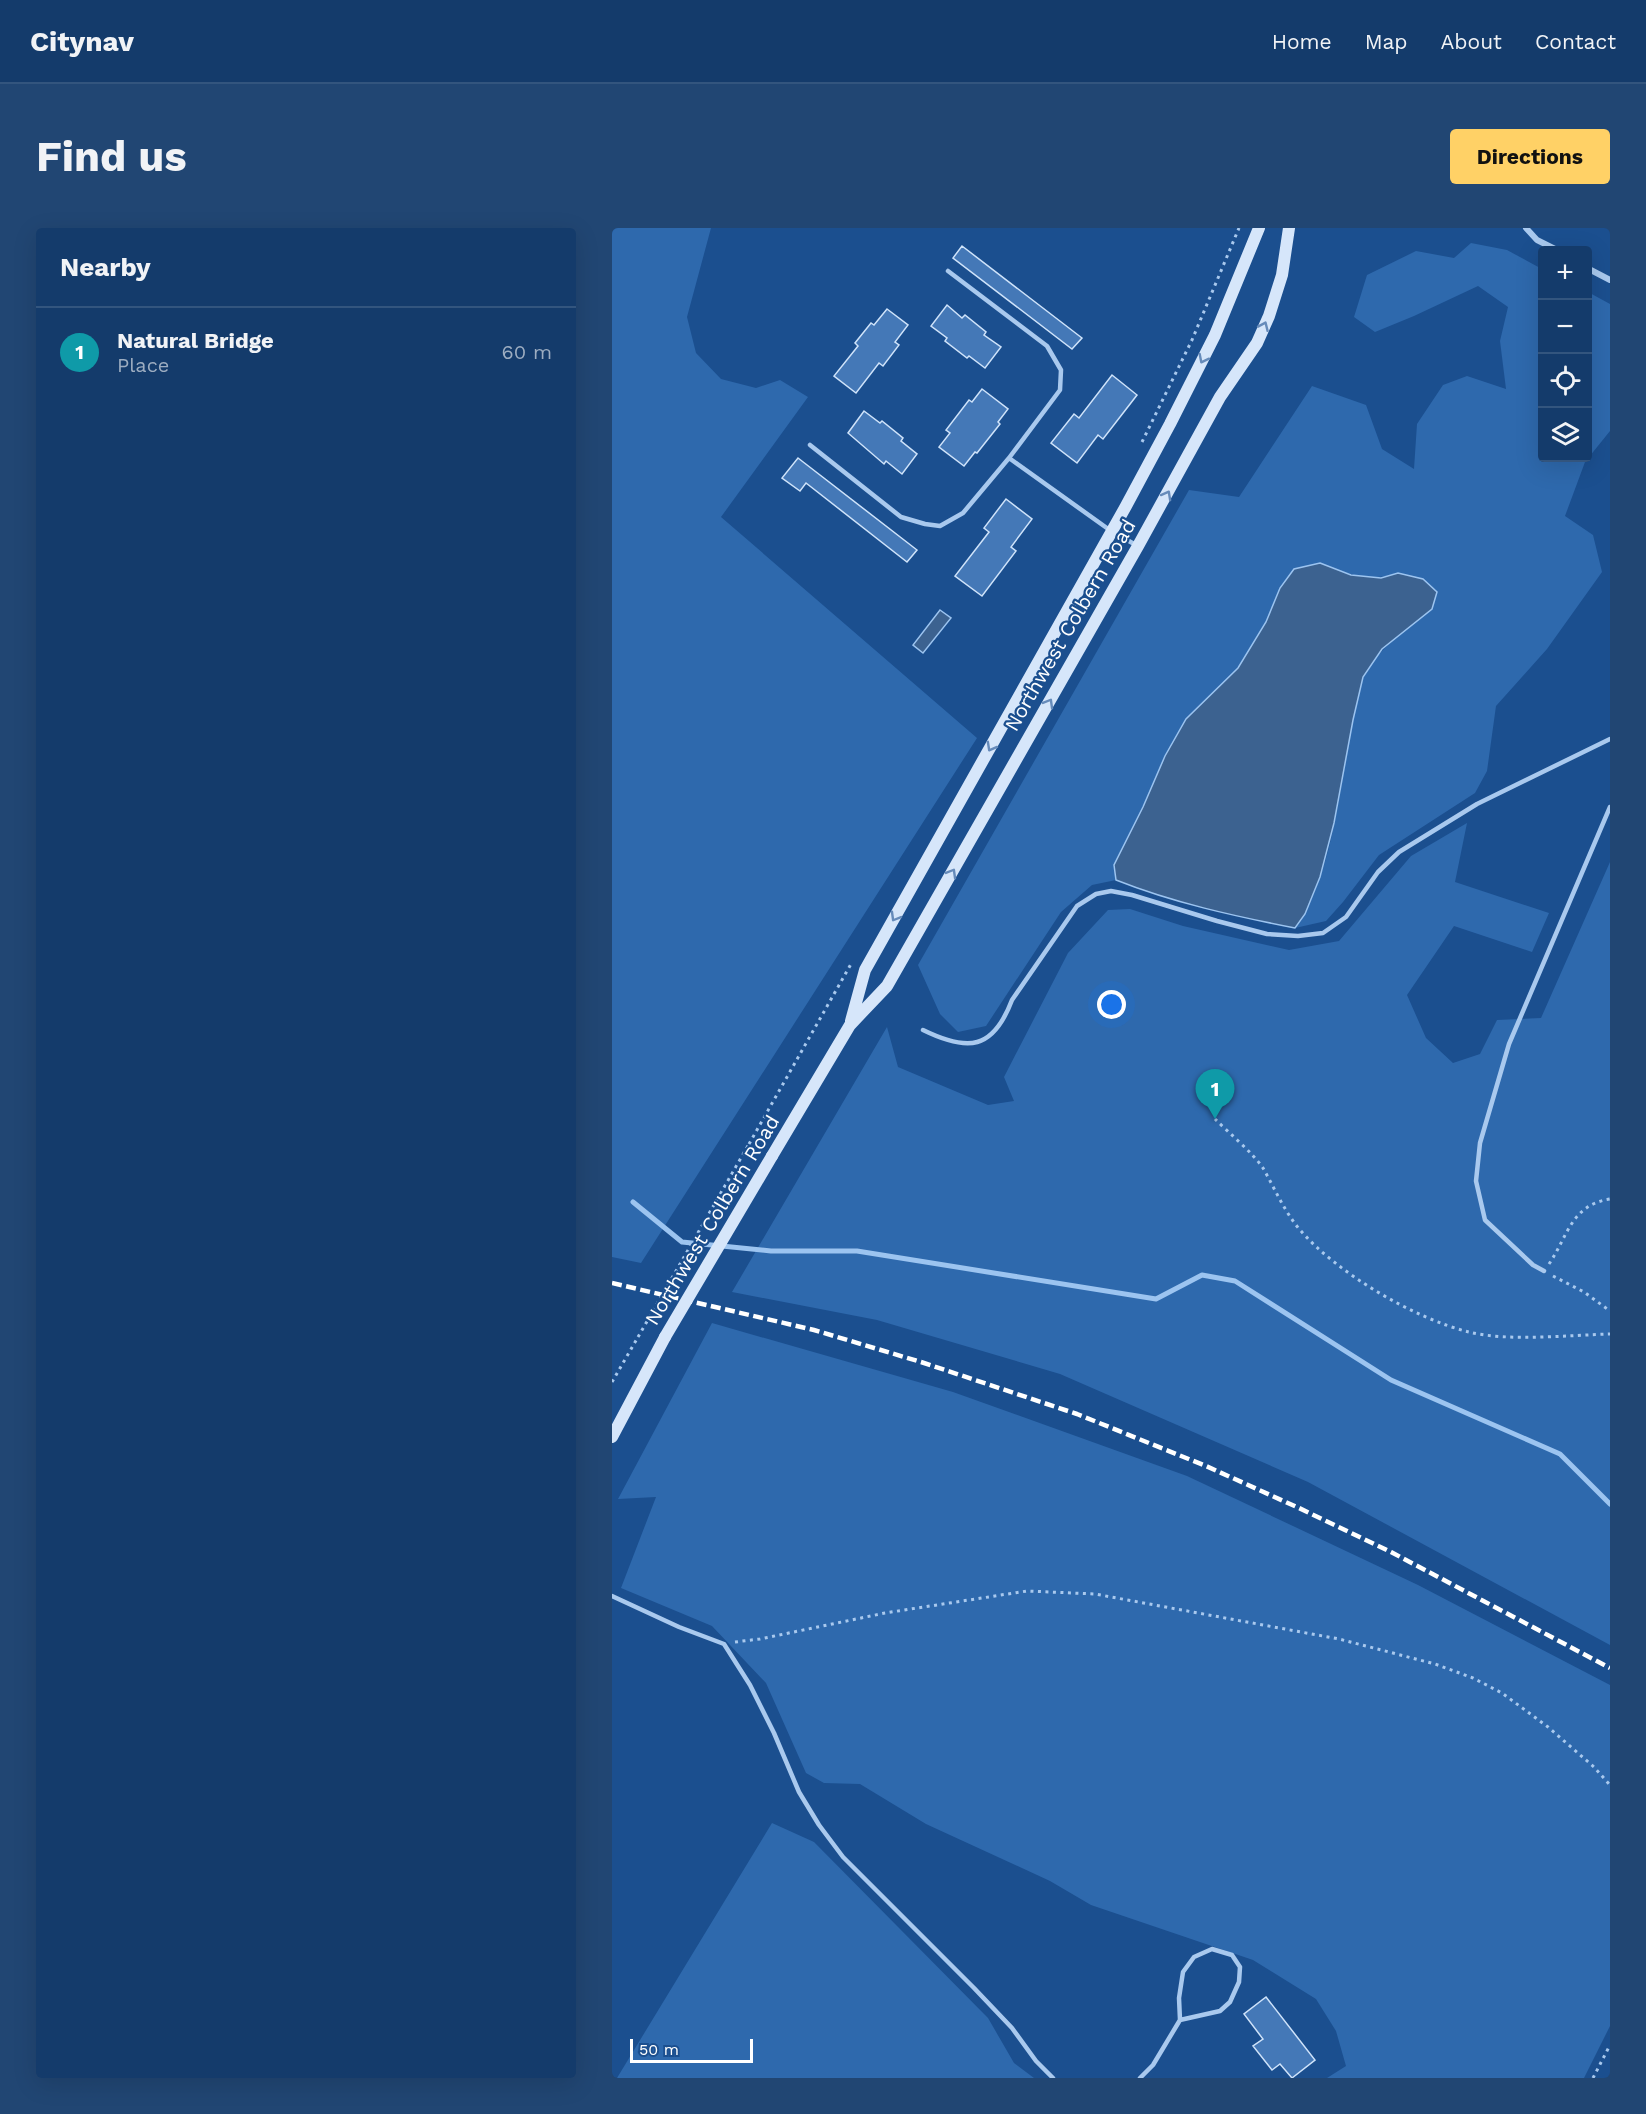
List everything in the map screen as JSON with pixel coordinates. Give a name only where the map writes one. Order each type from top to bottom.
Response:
[{"type":"main road","name":"Northwest Colbern Road","points":[[850,1025],[865,970],[1164,434],[1215,335],[1259,228]]},
{"type":"main road","name":"Northwest Colbern Road","points":[[612,1437],[665,1337],[850,1025],[887,986],[1138,546],[1220,397],[1257,343],[1269,316],[1282,275],[1288,228]]},
{"type":"street","points":[[1526,228],[1537,240],[1549,246]]},
{"type":"street","points":[[1592,271],[1610,280]]},
{"type":"lane","points":[[810,445],[901,517],[933,525],[940,525],[963,513],[1009,458],[1060,390],[1061,370],[1047,346],[948,270]]},
{"type":"lane","points":[[1009,458],[1111,531],[1138,546]]},
{"type":"lane","points":[[923,1030],[944,1041],[956,1044],[968,1044],[990,1036],[998,1029],[1012,1000],[1077,906],[1096,894],[1111,891],[1132,895],[1266,934],[1298,936],[1323,933],[1346,917],[1378,872],[1399,852],[1477,804],[1610,739]]},
{"type":"lane","points":[[1544,1271],[1533,1265],[1485,1220],[1476,1181],[1480,1143],[1509,1044],[1610,807]]},
{"type":"lane","points":[[612,1596],[679,1627],[724,1644],[750,1685],[774,1733],[799,1792],[819,1825],[843,1857],[982,1996],[1053,2078]]},
{"type":"lane","points":[[1140,2078],[1153,2065],[1180,2020],[1179,1998],[1183,1972],[1194,1957],[1212,1950],[1232,1955],[1240,1967],[1239,1982],[1230,2002],[1220,2011],[1180,2020]]},
{"type":"path","points":[[1142,442],[1192,340],[1239,228]]},
{"type":"path","points":[[612,1382],[854,958]]},
{"type":"path","points":[[1215,1119],[1262,1166],[1281,1204],[1300,1230],[1327,1258],[1380,1293],[1429,1318],[1470,1333],[1516,1337],[1610,1334]]},
{"type":"path","points":[[1610,1199],[1601,1200],[1583,1209],[1572,1221],[1544,1271],[1584,1292],[1610,1311]]},
{"type":"path","points":[[724,1644],[760,1639],[885,1613],[1027,1591],[1095,1594],[1339,1639],[1435,1664],[1473,1678],[1502,1693],[1548,1727],[1594,1767],[1610,1785]]},
{"type":"path","points":[[1593,2078],[1610,2045]]},
{"type":"shaded area","points":[[612,228],[711,228],[687,317],[696,353],[721,379],[756,388],[780,380],[808,397],[721,517],[977,738],[641,1263],[612,1257]]},
{"type":"shaded area","points":[[1471,243],[1507,250],[1538,267],[1538,462],[1585,462],[1565,516],[1593,535],[1602,572],[1547,649],[1496,706],[1487,771],[1475,793],[1379,855],[1326,921],[1295,928],[1317,886],[1325,862],[1337,812],[1361,682],[1377,656],[1403,631],[1432,609],[1398,573],[1377,577],[1358,576],[1320,563],[1280,588],[1266,622],[1238,669],[1186,719],[1165,756],[1143,807],[1114,864],[1116,880],[1092,885],[1061,912],[986,1026],[958,1032],[940,1014],[918,965],[1189,490],[1239,497],[1312,386],[1366,405],[1382,449],[1414,469],[1417,424],[1443,385],[1467,376],[1506,389],[1500,341],[1508,307],[1478,286],[1375,332],[1354,317],[1367,275],[1416,251],[1454,258]]},
{"type":"shaded area","points":[[1592,294],[1610,304],[1610,431],[1592,453]]},
{"type":"shaded area","points":[[1320,563],[1351,575],[1381,578],[1398,573],[1423,579],[1437,592],[1432,609],[1382,649],[1363,677],[1334,823],[1320,877],[1305,914],[1295,928],[1204,908],[1160,896],[1116,880],[1114,865],[1165,756],[1186,719],[1238,668],[1266,622],[1280,588],[1294,569]]},
{"type":"shaded area","points":[[940,610],[951,618],[923,653],[913,645]]},
{"type":"shaded area","points":[[1467,823],[1455,882],[1549,913],[1532,952],[1454,926],[1407,995],[1426,1038],[1453,1063],[1480,1054],[1497,1020],[1541,1018],[1610,862],[1610,1645],[1308,1482],[1060,1374],[877,1320],[732,1292],[887,1027],[898,1067],[988,1105],[1014,1101],[1004,1077],[1068,953],[1108,910],[1130,909],[1183,926],[1289,950],[1339,941],[1411,856]]},
{"type":"shaded area","points":[[712,1323],[953,1392],[1187,1476],[1418,1585],[1610,1685],[1610,2026],[1584,2078],[1327,2078],[1346,2066],[1336,2031],[1316,1999],[1253,1960],[1091,1905],[1050,1881],[926,1824],[860,1784],[824,1783],[806,1773],[766,1683],[712,1626],[621,1588],[656,1497],[618,1499]]},
{"type":"shaded area","points":[[772,1823],[814,1842],[988,2018],[1014,2063],[1034,2078],[617,2078]]},
{"type":"building","points":[[962,246],[1082,338],[1072,349],[953,258]]},
{"type":"building","points":[[947,305],[962,318],[965,315],[986,332],[984,335],[1001,347],[985,368],[945,341],[947,338],[931,326]]},
{"type":"building","points":[[887,309],[908,325],[895,342],[899,345],[883,366],[879,363],[856,393],[834,376],[858,346],[855,343],[871,323],[874,325]]},
{"type":"building","points":[[1112,375],[1137,395],[1103,439],[1098,435],[1077,463],[1051,443],[1074,414],[1079,418]]},
{"type":"building","points":[[982,389],[1008,409],[998,422],[1000,424],[964,466],[939,447],[950,433],[946,430],[969,400],[972,402]]},
{"type":"building","points":[[864,411],[880,423],[882,421],[903,438],[901,441],[917,454],[902,474],[886,461],[884,464],[848,433]]},
{"type":"building","points":[[798,458],[917,550],[907,562],[806,483],[800,491],[782,478]]},
{"type":"building","points":[[1006,499],[1032,519],[1011,547],[1016,551],[982,596],[955,576],[989,532],[984,528]]},
{"type":"building","points":[[1266,1997],[1315,2060],[1292,2078],[1280,2064],[1272,2070],[1253,2046],[1263,2039],[1244,2014]]},
{"type":"waterway","points":[[633,1202],[682,1242],[771,1251],[857,1251],[1156,1299],[1202,1275],[1235,1281],[1391,1380],[1560,1454],[1610,1504]]},
{"type":"railway","points":[[612,1283],[814,1330],[921,1362],[1077,1414],[1206,1466],[1299,1508],[1391,1552],[1610,1668]]},
{"type":"place","name":"Natural Bridge","points":[[1215,1119]]}]
